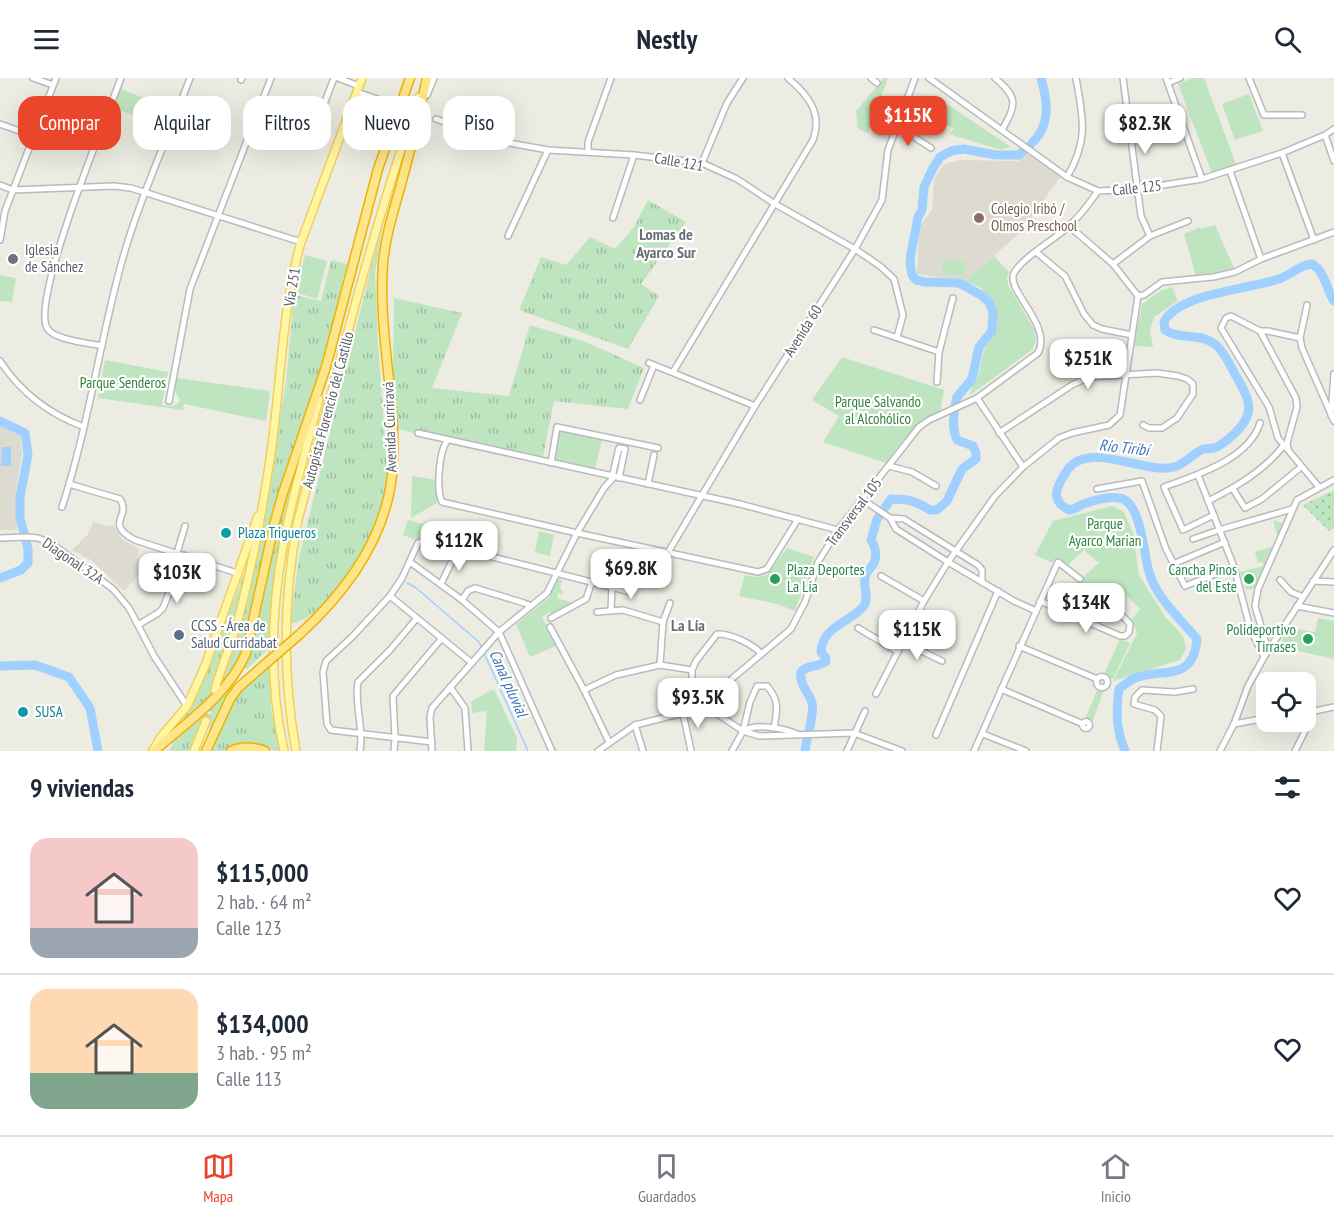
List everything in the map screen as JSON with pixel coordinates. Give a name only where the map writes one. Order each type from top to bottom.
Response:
[{"type":"highway","name":"Autopista Florencio del Castillo","points":[[326,367],[378,169],[410,78]]},
{"type":"highway","name":"Avenida Curriravá","points":[[423,96],[427,78]]},
{"type":"highway","name":"Avenida Curriravá","points":[[206,751],[230,699],[238,688],[325,611],[347,585],[368,553],[383,519],[390,492],[393,463],[383,333],[384,253],[409,150]]},
{"type":"highway","points":[[153,751],[227,685],[239,670],[246,652],[283,493],[326,367]]},
{"type":"highway","points":[[231,751],[239,747],[252,747],[266,751]]},
{"type":"main road","name":"Vía 251","points":[[215,690],[240,611],[256,547],[271,456],[291,289],[301,242],[362,78]]},
{"type":"main road","name":"Autopista Florencio del Castillo","points":[[296,751],[287,697],[286,670],[289,577],[297,530],[359,294],[400,152],[427,78]]},
{"type":"main road","name":"Autopista Florencio del Castillo","points":[[284,751],[274,671],[278,576],[284,540],[326,367]]},
{"type":"main road","name":"Vía 251","points":[[153,751],[161,737],[187,706],[205,666],[262,505]]},
{"type":"main road","points":[[240,611],[240,587],[237,573],[246,567],[256,547]]},
{"type":"main road","points":[[194,751],[206,721]]},
{"type":"street","points":[[33,78],[53,85]]},
{"type":"street","points":[[49,96],[56,78]]},
{"type":"street","points":[[102,346],[51,333],[47,328],[44,310],[65,226],[121,78]]},
{"type":"street","points":[[62,507],[84,426],[123,254],[190,78]]},
{"type":"street","points":[[169,401],[190,289],[271,78]]},
{"type":"street","points":[[328,96],[336,78],[373,96]]},
{"type":"street","points":[[426,96],[434,78]]},
{"type":"street","points":[[588,152],[588,142],[611,78]]},
{"type":"street","points":[[702,163],[727,104],[743,78]]},
{"type":"street","points":[[673,372],[813,140],[816,130],[815,111],[805,93],[788,78]]},
{"type":"street","points":[[871,78],[877,83]]},
{"type":"street","name":"Avenida 60","points":[[657,571],[755,406],[855,249],[882,200],[888,150],[915,78]]},
{"type":"street","name":"Calle 125","points":[[929,78],[1067,177],[1098,191],[1138,189],[1202,179],[1282,153],[1334,129]]},
{"type":"street","points":[[995,78],[1007,88],[1014,105],[1002,130]]},
{"type":"street","points":[[1067,177],[1076,162],[1082,144],[1084,122],[1076,78]]},
{"type":"street","points":[[1123,78],[1141,216],[1150,236]]},
{"type":"street","points":[[1180,78],[1167,80],[1202,179]]},
{"type":"street","points":[[1249,78],[1264,116],[1302,116]]},
{"type":"street","name":"Calle 121","points":[[436,119],[498,141],[548,150],[634,155],[702,163],[737,179],[775,204],[855,249],[894,279],[903,315],[897,337]]},
{"type":"street","points":[[0,124],[18,130]]},
{"type":"street","points":[[897,126],[932,148]]},
{"type":"street","points":[[1325,135],[1334,161]]},
{"type":"street","points":[[0,240],[5,211],[29,150]]},
{"type":"street","points":[[508,236],[548,150]]},
{"type":"street","points":[[1282,153],[1314,240]]},
{"type":"street","points":[[613,218],[634,155]]},
{"type":"street","points":[[1230,171],[1261,259]]},
{"type":"street","points":[[0,185],[13,190],[114,186],[131,188],[301,242]]},
{"type":"street","points":[[1098,191],[1069,226],[1036,252],[1065,276],[1084,314],[1093,325],[1132,335]]},
{"type":"street","points":[[1113,264],[1150,236],[1188,221]]},
{"type":"street","points":[[876,694],[901,641],[924,601],[948,562],[995,496],[1023,467],[1059,438],[1109,425],[1120,415],[1138,296],[1113,264],[1069,226]]},
{"type":"street","points":[[1138,296],[1144,295],[1162,282],[1235,272],[1261,259],[1334,232]]},
{"type":"street","name":"Transversal 105","points":[[598,751],[635,725],[683,713],[702,704],[795,623],[809,592],[818,562],[838,530],[919,427],[976,398],[1038,353],[1041,348],[1040,333],[1012,279],[1018,268],[1036,252]]},
{"type":"street","points":[[937,382],[939,352],[953,298]]},
{"type":"street","points":[[1307,305],[1300,338],[1302,348],[1332,419]]},
{"type":"street","points":[[1300,338],[1260,331],[1231,316],[1226,318],[1221,328],[1269,407],[1278,438],[1319,487]]},
{"type":"street","points":[[874,330],[939,352]]},
{"type":"street","points":[[1260,331],[1296,398],[1297,407],[1287,443],[1289,450]]},
{"type":"street","points":[[0,361],[11,378],[24,391],[50,411],[84,426]]},
{"type":"street","points":[[640,400],[652,364],[755,406]]},
{"type":"street","points":[[999,433],[1072,385],[1089,377],[1157,373],[1178,376],[1187,379],[1192,384],[1193,394],[1177,418],[1162,428],[1149,428],[1143,424]]},
{"type":"street","points":[[1332,419],[1334,374]]},
{"type":"street","points":[[976,398],[1023,467]]},
{"type":"street","points":[[1214,515],[1183,530],[1164,486],[1198,475],[1242,450],[1257,434],[1260,423]]},
{"type":"street","points":[[551,463],[557,427],[658,448]]},
{"type":"street","points":[[418,433],[702,496],[838,530]]},
{"type":"street","points":[[447,441],[441,454],[440,499],[442,502],[577,534],[758,572],[767,568],[798,519]]},
{"type":"street","points":[[1208,501],[1233,489],[1266,465],[1284,445]]},
{"type":"street","points":[[432,751],[432,708],[498,632],[547,593],[577,534],[604,488],[615,477],[625,449],[619,448],[615,477]]},
{"type":"street","points":[[648,484],[654,455]]},
{"type":"street","points":[[889,466],[912,472],[936,486]]},
{"type":"street","points":[[1233,489],[1245,508],[1263,499],[1301,467]]},
{"type":"street","points":[[1198,475],[1234,567],[1250,628],[1264,657]]},
{"type":"street","points":[[1268,650],[1257,615],[1255,597],[1297,500],[1334,480]]},
{"type":"street","points":[[1097,489],[1142,481],[1173,564],[1185,586],[1234,567]]},
{"type":"street","points":[[69,484],[120,499],[123,509],[119,522],[120,527],[126,535],[135,540],[237,573]]},
{"type":"street","points":[[862,499],[888,517],[904,519],[978,565],[982,582]]},
{"type":"street","points":[[1193,540],[1292,509]]},
{"type":"street","points":[[888,517],[896,529],[982,582],[1036,611]]},
{"type":"street","points":[[177,553],[185,526]]},
{"type":"street","name":"Diagonal 32A","points":[[0,538],[38,538],[51,543],[101,578],[122,597],[164,674],[187,706]]},
{"type":"street","points":[[432,742],[331,730],[327,724],[323,672],[326,661],[366,623],[390,596],[410,562],[418,543],[425,540],[457,550],[631,592]]},
{"type":"street","points":[[1173,564],[1224,542]]},
{"type":"street","points":[[441,584],[457,550]]},
{"type":"street","points":[[1220,751],[1264,657],[1334,550]]},
{"type":"street","points":[[138,625],[163,608],[184,555]]},
{"type":"street","points":[[410,562],[462,600],[498,632],[552,751]]},
{"type":"street","points":[[974,751],[1058,562],[1080,579]]},
{"type":"street","points":[[881,576],[924,601]]},
{"type":"street","points":[[1280,580],[1292,592],[1303,597]]},
{"type":"street","points":[[1313,581],[1334,582]]},
{"type":"street","points":[[551,618],[586,599],[592,582]]},
{"type":"street","points":[[611,610],[612,587]]},
{"type":"street","points":[[462,600],[468,591],[475,588],[531,606]]},
{"type":"street","points":[[936,735],[998,591]]},
{"type":"street","points":[[390,596],[472,663]]},
{"type":"street","points":[[1040,601],[1120,636],[1125,636],[1131,624],[1112,606]]},
{"type":"street","points":[[660,665],[663,622],[670,603]]},
{"type":"street","points":[[1297,606],[1334,613]]},
{"type":"street","points":[[597,612],[623,610],[663,622]]},
{"type":"street","points":[[360,751],[363,735],[358,682],[390,650],[417,618]]},
{"type":"street","points":[[550,627],[609,742]]},
{"type":"street","points":[[858,628],[897,651]]},
{"type":"street","points":[[761,653],[754,646],[739,639],[717,634],[705,647],[692,670],[692,686],[702,704],[743,731],[759,736],[854,733],[902,751]]},
{"type":"street","points":[[394,751],[393,696],[442,638]]},
{"type":"street","points":[[901,641],[942,660]]},
{"type":"street","points":[[1020,646],[1097,679]]},
{"type":"street","points":[[584,690],[616,675],[660,665],[692,670]]},
{"type":"street","points":[[732,751],[743,731],[750,702],[757,686],[767,686],[775,696],[778,706],[774,728]]},
{"type":"street","points":[[450,687],[465,708],[468,751]]},
{"type":"street","points":[[1001,689],[1083,724]]},
{"type":"street","points":[[1157,751],[1161,716],[1155,710],[1134,704],[1135,697],[1142,690],[1175,692],[1193,689]]},
{"type":"street","points":[[1316,711],[1334,707]]},
{"type":"street","points":[[847,751],[865,711]]},
{"type":"street","points":[[683,713],[692,751]]},
{"type":"street","points":[[1234,724],[1256,720]]},
{"type":"street","points":[[635,725],[643,751]]},
{"type":"street","points":[[743,731],[748,728],[774,728],[803,734]]},
{"type":"street","points":[[1295,751],[1304,732]]},
{"type":"street","points":[[982,734],[1026,751]]},
{"type":"shaded area","name":"Colegio Iribó / Olmos Preschool","points":[[1026,152],[1061,176],[1022,231],[965,281],[917,274],[919,227],[932,210],[934,179],[944,164],[960,160],[1019,161]]},
{"type":"shaded area","points":[[0,426],[20,436],[22,454],[16,491],[17,530],[0,530]]},
{"type":"shaded area","points":[[93,522],[107,526],[113,525],[122,539],[139,549],[136,557],[145,567],[124,591],[91,560],[72,550],[88,534]]},
{"type":"green space","points":[[884,78],[888,78],[868,133],[858,129],[856,111]]},
{"type":"green space","points":[[1193,78],[1204,78],[1236,164],[1212,173],[1178,84]]},
{"type":"green space","points":[[118,88],[139,96],[133,96],[133,115],[121,111],[121,96],[115,96]]},
{"type":"green space","points":[[1249,94],[1263,131],[1235,140],[1222,104]]},
{"type":"green space","points":[[947,104],[1011,147],[1001,150],[949,134],[954,129],[937,118]]},
{"type":"green space","points":[[648,200],[686,222],[641,284],[659,296],[628,349],[519,310],[541,257],[566,265],[590,237],[615,249],[634,227]]},
{"type":"green space","points":[[384,216],[375,274],[387,469],[383,504],[365,545],[331,596],[317,610],[290,624],[299,557]]},
{"type":"green space","points":[[1215,225],[1234,268],[1196,276],[1184,234],[1200,227],[1201,229]]},
{"type":"green space","points":[[305,255],[327,261],[317,299],[295,292]]},
{"type":"green space","points":[[994,256],[1009,272],[1008,285],[1034,329],[1036,341],[1032,350],[970,395],[972,385],[978,377],[984,349],[997,330],[997,317],[990,299],[981,288],[965,281]]},
{"type":"green space","points":[[331,260],[347,264],[318,382],[276,506],[245,647],[229,679],[180,726],[198,692],[254,549],[265,509],[286,382],[294,295],[321,301]]},
{"type":"green space","points":[[943,260],[965,261],[964,276],[942,274]]},
{"type":"green space","points":[[0,275],[16,278],[12,302],[0,301]]},
{"type":"green space","points":[[1172,287],[1178,301],[1154,317],[1150,330],[1153,347],[1134,346],[1142,304],[1162,290]]},
{"type":"green space","points":[[394,298],[462,313],[432,388],[509,396],[530,325],[586,342],[644,368],[628,409],[554,401],[543,457],[496,451],[392,428]]},
{"type":"green space","name":"Parque Salvando al Alcohólico","points":[[842,357],[944,390],[940,412],[931,415],[916,426],[886,463],[823,442],[839,416],[812,400]]},
{"type":"green space","name":"Parque Senderos","points":[[105,360],[168,372],[162,405],[175,405],[180,400],[175,391],[177,378],[270,391],[266,421],[184,404],[183,410],[98,398]]},
{"type":"green space","points":[[560,431],[602,440],[594,473],[554,459]]},
{"type":"green space","points":[[298,464],[275,578],[269,648],[247,669],[243,666],[271,548]]},
{"type":"green space","points":[[412,476],[437,480],[437,503],[411,518]]},
{"type":"green space","points":[[1334,490],[1334,528],[1329,531],[1303,505]]},
{"type":"green space","name":"Parque Ayarco Marian","points":[[1112,506],[1124,512],[1133,533],[1139,575],[1166,618],[1183,636],[1186,649],[1180,660],[1113,681],[1137,633],[1132,619],[1140,609],[1126,595],[1116,606],[1110,601],[1104,609],[1071,594],[1075,584],[1099,563],[1084,550],[1068,565],[1057,558],[1052,563],[1035,555],[1053,521]]},
{"type":"green space","points":[[408,520],[431,526],[428,537],[422,536],[415,540],[403,535]]},
{"type":"green space","points":[[1273,520],[1287,525],[1258,587],[1246,590],[1240,572],[1263,566],[1263,562],[1258,563],[1255,552],[1274,546],[1277,535]]},
{"type":"green space","points":[[539,531],[554,535],[550,556],[535,552]]},
{"type":"green space","name":"Plaza Deportes La Lía","points":[[787,548],[814,557],[795,611],[777,604],[739,596],[745,575],[756,577],[767,575]]},
{"type":"green space","points":[[556,579],[562,580],[560,589],[563,591],[563,594],[559,593],[557,598],[574,603],[552,615],[550,612],[542,617],[556,646],[530,657],[516,624],[550,597]]},
{"type":"green space","name":"Polideportivo Tirrases","points":[[1318,618],[1334,621],[1334,659],[1281,647],[1285,627],[1315,632]]},
{"type":"green space","points":[[1120,639],[1130,643],[1113,679],[1104,674]]},
{"type":"green space","points":[[271,664],[271,709],[280,751],[246,742],[229,751],[209,751],[230,705],[245,687]]},
{"type":"green space","points":[[1098,688],[1104,691],[1092,722],[1085,719]]},
{"type":"green space","points":[[232,689],[209,733],[212,707]]},
{"type":"green space","points":[[494,689],[517,738],[516,751],[484,751],[487,711],[472,713],[471,701]]},
{"type":"green space","points":[[201,718],[204,721],[192,751],[169,751],[174,741]]},
{"type":"water","points":[[2,447],[11,447],[11,466],[1,466]]},
{"type":"waterway","points":[[1031,144],[1045,122],[1046,105],[1041,78]]},
{"type":"waterway","points":[[957,397],[972,379],[979,347],[992,331],[993,312],[989,302],[981,295],[959,283],[925,282],[916,280],[912,275],[911,253],[918,217],[922,210],[924,187],[940,157],[951,151],[964,149],[996,155],[1019,155],[1024,150]]},
{"type":"waterway","name":"Río Tiribí","points":[[1125,751],[1118,721],[1119,689],[1135,678],[1183,668],[1190,662],[1197,639],[1169,607],[1152,581],[1138,520],[1129,503],[1119,498],[1099,499],[1069,510],[1059,502],[1057,497],[1060,482],[1075,462],[1087,458],[1101,458],[1162,468],[1174,467],[1201,450],[1222,444],[1246,420],[1248,400],[1225,355],[1210,341],[1176,335],[1165,330],[1164,322],[1172,312],[1184,304],[1216,293],[1279,279],[1303,266],[1312,264],[1323,276],[1334,301]]},
{"type":"waterway","points":[[805,751],[813,707],[801,681],[801,672],[826,661],[821,652],[826,637],[866,602],[865,576],[876,557],[871,540],[877,519],[891,499],[912,501],[930,510],[937,510],[947,501],[962,469],[976,459],[973,446],[957,440],[955,435],[954,419],[957,397],[956,402]]},
{"type":"waterway","points":[[0,421],[25,433],[28,455],[20,497],[20,518],[28,549],[28,563],[21,570],[0,578]]},
{"type":"waterway","name":"Canal pluvial","points":[[407,583],[415,587],[479,642],[482,649]]},
{"type":"waterway","name":"Canal pluvial","points":[[484,653],[528,751]]},
{"type":"waterway","points":[[0,666],[35,665],[69,677],[90,708],[98,751]]},
{"type":"tunnel","points":[[206,721],[212,700]]},
{"type":"place","name":"Colegio Iribó / Olmos Preschool","points":[[979,218]]},
{"type":"place","name":"Iglesia de Sánchez","points":[[13,259]]},
{"type":"place","name":"Plaza Trigueros","points":[[226,533]]},
{"type":"place","name":"Plaza Deportes La Lía","points":[[775,579]]},
{"type":"place","name":"Cancha Pinos del Este","points":[[1249,579]]},
{"type":"place","name":"CCSS - Área de Salud Curridabat","points":[[179,635]]},
{"type":"place","name":"Polideportivo Tirrases","points":[[1308,639]]},
{"type":"place","name":"SUSA","points":[[23,712]]},
{"type":"district","name":"Lomas de Ayarco Sur","points":[[666,243]]},
{"type":"district","name":"La Lía","points":[[688,625]]}]
